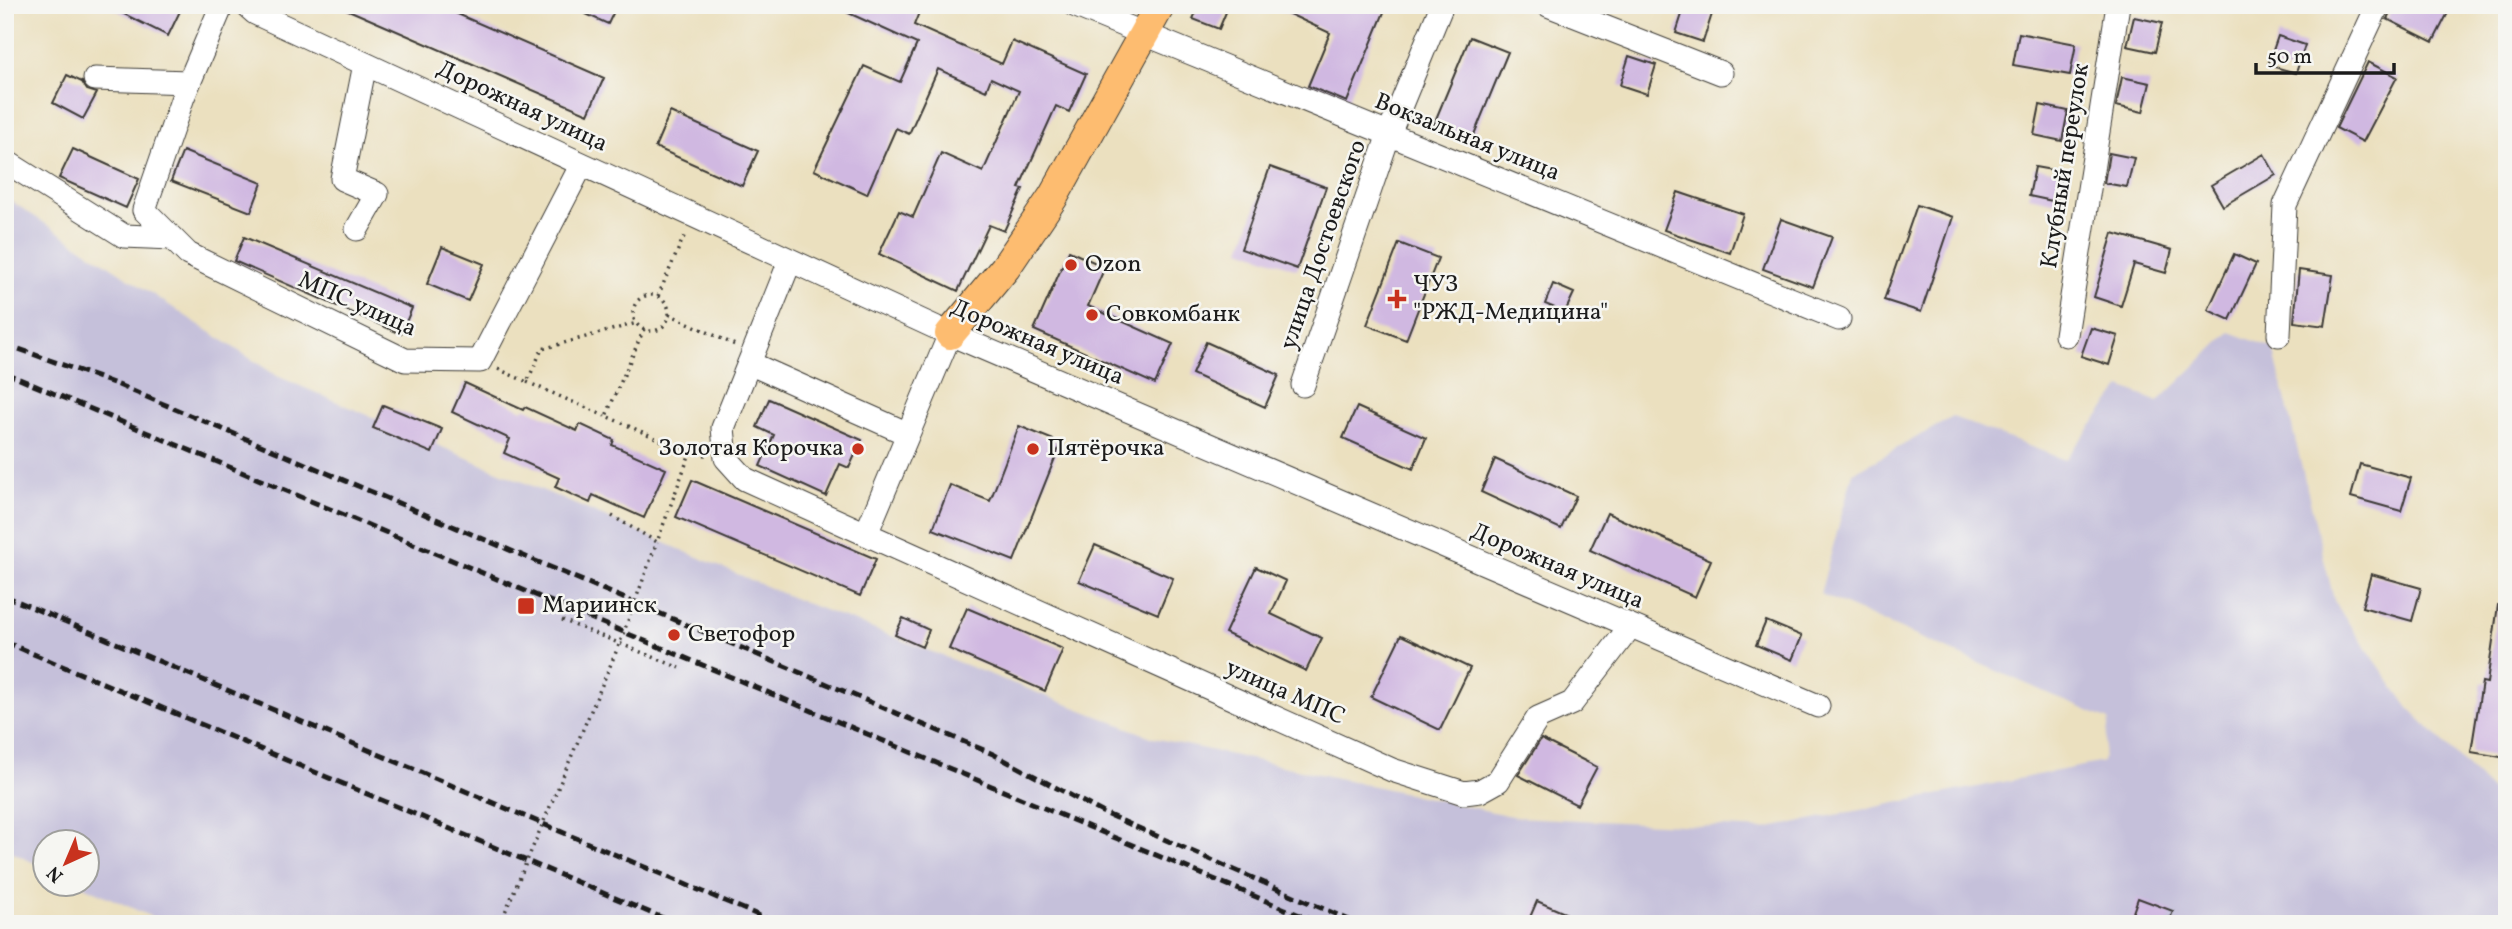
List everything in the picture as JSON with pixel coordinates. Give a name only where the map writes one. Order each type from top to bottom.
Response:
[{"type":"main road","points":[[950,334],[1005,268],[1053,197],[1160,5]]},
{"type":"street","points":[[95,79],[189,82],[222,5]]},
{"type":"street","name":"Дорожная улица","points":[[246,5],[255,13],[950,334],[1818,706]]},
{"type":"street","name":"Вокзальная улица","points":[[1074,5],[1839,319]]},
{"type":"street","name":"улица Достоевского","points":[[1303,385],[1389,134],[1442,5]]},
{"type":"street","points":[[1548,5],[1721,73]]},
{"type":"street","name":"Клубный переулок","points":[[2066,335],[2118,5]]},
{"type":"street","points":[[2280,335],[2285,205],[2378,5]]},
{"type":"street","points":[[357,229],[377,194],[342,179],[365,64]]},
{"type":"street","name":"МПС улица","points":[[189,82],[144,210],[188,254],[405,360],[480,361]]},
{"type":"street","points":[[5,161],[124,236],[172,238]]},
{"type":"street","points":[[480,361],[582,164]]},
{"type":"street","points":[[726,458],[723,428],[790,261]]},
{"type":"street","points":[[866,534],[950,334]]},
{"type":"street","points":[[751,358],[908,434]]},
{"type":"street","name":"улица МПС","points":[[726,458],[745,479],[866,534],[1392,770],[1464,793],[1480,791],[1498,781],[1538,718],[1572,703],[1630,627]]},
{"type":"path","points":[[658,296],[693,216]]},
{"type":"path","points":[[644,296],[658,296],[666,303],[669,314],[661,328],[652,331],[637,323],[633,312],[644,296]]},
{"type":"path","points":[[669,314],[751,358]]},
{"type":"path","points":[[527,382],[542,349],[637,323]]},
{"type":"path","points":[[606,416],[644,329]]},
{"type":"path","points":[[480,361],[690,453],[726,458]]},
{"type":"path","points":[[500,924],[619,645],[690,453]]},
{"type":"path","points":[[612,516],[657,542]]},
{"type":"path","points":[[562,620],[680,668]]},
{"type":"shaded area","points":[[5,197],[277,376],[793,598],[1154,738],[1516,817],[1764,829],[2103,762],[2109,720],[1820,594],[1853,473],[1953,417],[2065,460],[2121,387],[2158,402],[2230,332],[2273,348],[2335,604],[2409,708],[2507,803],[2507,924],[167,924],[102,894],[102,828],[32,828],[32,862],[5,849]]},
{"type":"building","points":[[106,5],[183,5],[168,36]]},
{"type":"building","points":[[337,5],[437,5],[604,78],[588,114]]},
{"type":"building","points":[[566,5],[617,5],[608,24]]},
{"type":"building","points":[[831,5],[922,5],[914,25],[1002,64],[1012,41],[1086,74],[1069,112],[1056,106],[1019,188],[1023,189],[1004,231],[989,225],[958,291],[879,254],[899,211],[913,217],[941,153],[983,172],[1019,91],[991,78],[986,91],[938,69],[909,134],[896,128],[867,194],[814,170],[864,66],[900,82],[917,44]]},
{"type":"building","points":[[1199,5],[1229,5],[1219,29],[1193,19]]},
{"type":"building","points":[[1270,5],[1387,5],[1347,102],[1308,86],[1330,33]]},
{"type":"building","points":[[1685,5],[1712,14],[1703,42],[1676,33]]},
{"type":"building","points":[[2393,5],[2452,5],[2433,42],[2387,19]]},
{"type":"building","points":[[2134,17],[2162,23],[2155,52],[2127,46]]},
{"type":"building","points":[[2019,33],[2076,44],[2070,75],[2013,65]]},
{"type":"building","points":[[2278,36],[2305,45],[2296,73],[2268,65]]},
{"type":"building","points":[[1470,37],[1508,52],[1471,142],[1433,126]]},
{"type":"building","points":[[1629,56],[1656,65],[1647,94],[1620,85]]},
{"type":"building","points":[[2368,62],[2397,77],[2363,142],[2336,128]]},
{"type":"building","points":[[67,75],[82,82],[87,90],[97,93],[83,119],[53,103]]},
{"type":"building","points":[[2122,77],[2150,83],[2143,112],[2116,106]]},
{"type":"building","points":[[2040,105],[2068,111],[2062,141],[2034,135]]},
{"type":"building","points":[[670,112],[758,151],[742,186],[655,147]]},
{"type":"building","points":[[73,149],[139,179],[126,208],[59,178]]},
{"type":"building","points":[[183,151],[262,183],[251,212],[171,181]]},
{"type":"building","points":[[2109,153],[2134,158],[2127,187],[2104,183]]},
{"type":"building","points":[[2264,154],[2276,175],[2223,206],[2211,185]]},
{"type":"building","points":[[1270,167],[1326,187],[1297,269],[1241,249]]},
{"type":"building","points":[[2035,167],[2063,172],[2057,202],[2029,196]]},
{"type":"building","points":[[1678,192],[1743,214],[1730,253],[1664,230]]},
{"type":"building","points":[[1917,205],[1953,217],[1921,312],[1884,300]]},
{"type":"building","points":[[1781,219],[1832,237],[1813,287],[1763,269]]},
{"type":"building","points":[[2113,233],[2172,250],[2166,273],[2134,264],[2121,306],[2094,297]]},
{"type":"building","points":[[244,237],[412,308],[401,334],[234,261]]},
{"type":"building","points":[[1399,243],[1438,258],[1406,340],[1367,325]]},
{"type":"building","points":[[442,247],[484,264],[468,301],[427,284]]},
{"type":"building","points":[[1069,251],[1105,267],[1088,306],[1173,344],[1155,384],[1034,330]]},
{"type":"building","points":[[2234,254],[2256,264],[2230,320],[2208,310]]},
{"type":"building","points":[[2299,270],[2333,275],[2325,326],[2294,322]]},
{"type":"building","points":[[1553,284],[1574,293],[1565,312],[1545,304]]},
{"type":"building","points":[[2091,328],[2118,336],[2109,365],[2081,356]]},
{"type":"building","points":[[1206,342],[1279,375],[1265,407],[1192,374]]},
{"type":"building","points":[[465,383],[577,431],[580,424],[614,440],[612,445],[666,469],[644,518],[593,495],[590,503],[555,487],[559,478],[504,453],[510,439],[452,412]]},
{"type":"building","points":[[769,399],[862,440],[849,468],[840,464],[826,496],[760,466],[774,435],[757,427]]},
{"type":"building","points":[[383,405],[442,429],[432,453],[373,428]]},
{"type":"building","points":[[1357,407],[1426,438],[1413,469],[1343,438]]},
{"type":"building","points":[[1019,426],[1061,443],[1014,561],[933,529],[950,485],[990,501]]},
{"type":"building","points":[[1495,459],[1576,496],[1561,529],[1481,492]]},
{"type":"building","points":[[2360,464],[2411,478],[2401,511],[2351,497]]},
{"type":"building","points":[[692,480],[876,559],[860,596],[676,517]]},
{"type":"building","points":[[1607,513],[1711,560],[1695,597],[1590,550]]},
{"type":"building","points":[[1095,545],[1173,578],[1158,614],[1079,581]]},
{"type":"building","points":[[1256,567],[1286,581],[1271,614],[1322,638],[1306,671],[1225,633]]},
{"type":"building","points":[[2371,574],[2421,588],[2412,621],[2362,607]]},
{"type":"building","points":[[2498,605],[2507,605],[2507,758],[2471,752],[2482,682],[2487,683]]},
{"type":"building","points":[[967,608],[1063,649],[1045,691],[949,649]]},
{"type":"building","points":[[903,618],[929,630],[922,647],[895,635]]},
{"type":"building","points":[[1766,621],[1802,636],[1792,660],[1756,645]]},
{"type":"building","points":[[1401,635],[1470,668],[1440,730],[1371,697]]},
{"type":"building","points":[[1541,739],[1597,767],[1577,805],[1518,775]]},
{"type":"building","points":[[2138,898],[2173,911],[2168,924],[2129,924]]},
{"type":"building","points":[[1537,901],[1590,924],[1527,924]]},
{"type":"railway","points":[[5,344],[116,384],[993,754],[1102,812],[1358,924]]},
{"type":"railway","points":[[5,373],[1321,924]]},
{"type":"railway","points":[[5,596],[779,924]]},
{"type":"railway","points":[[5,642],[677,924]]},
{"type":"place","name":"Ozon","points":[[1071,265]]},
{"type":"place","name":"ЧУЗ \"РЖД-Медицина\"","points":[[1397,299]]},
{"type":"place","name":"Совкомбанк","points":[[1092,315]]},
{"type":"place","name":"Золотая Корочка","points":[[858,449]]},
{"type":"place","name":"Пятёрочка","points":[[1033,449]]},
{"type":"place","name":"Мариинск","points":[[526,606]]},
{"type":"place","name":"Светофор","points":[[674,635]]}]
